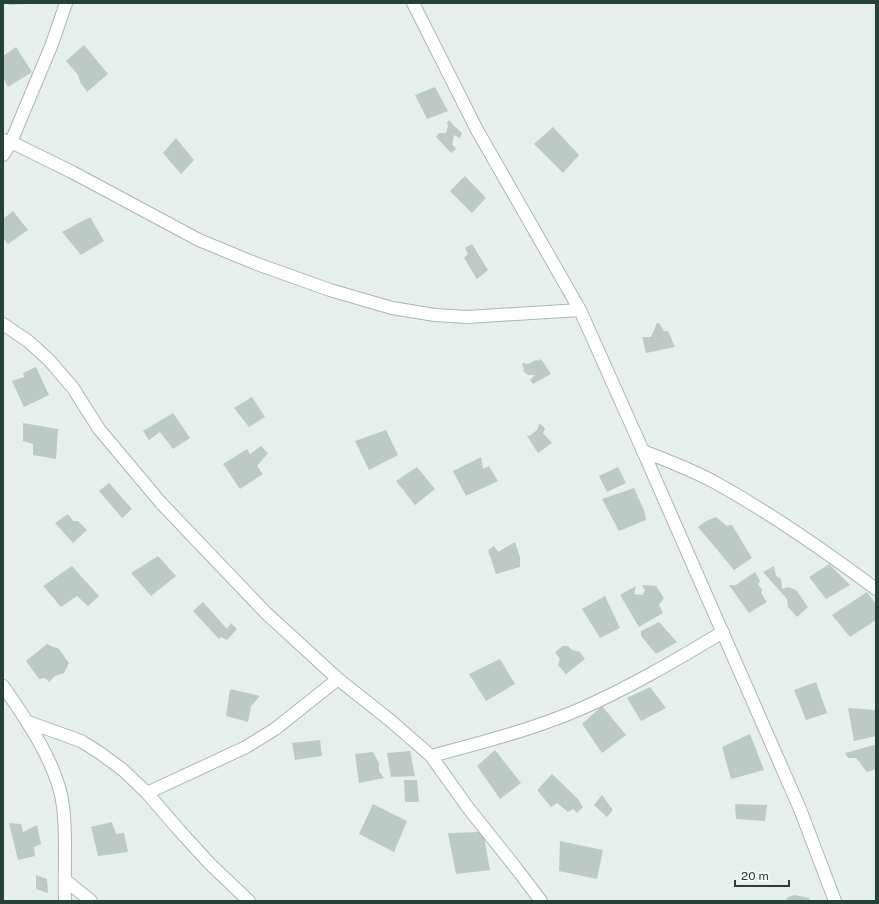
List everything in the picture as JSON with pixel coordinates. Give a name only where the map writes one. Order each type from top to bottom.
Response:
[{"type":"street","points":[[3,155],[7,141],[52,44],[66,3]]},
{"type":"street","points":[[413,3],[477,130],[580,310],[800,809],[835,901]]},
{"type":"street","points":[[7,141],[72,172],[199,240],[257,264],[330,290],[392,308],[435,315],[467,316],[580,310]]},
{"type":"street","points":[[3,324],[28,342],[49,360],[73,388],[104,434],[160,503],[266,613],[338,679],[391,721],[431,756],[541,901]]},
{"type":"street","points":[[643,451],[684,467],[715,482],[764,510],[876,589]]},
{"type":"street","points":[[431,756],[531,727],[578,710],[659,670],[723,632]]},
{"type":"street","points":[[147,792],[246,747],[275,729],[338,679]]},
{"type":"street","points":[[3,686],[28,722],[56,778],[63,804],[65,834],[65,901]]},
{"type":"street","points":[[28,722],[81,741],[123,770],[147,792],[205,858],[249,901]]},
{"type":"street","points":[[65,880],[91,901]]},
{"type":"building","points":[[8,3],[29,3],[29,4],[9,5]]},
{"type":"building","points":[[84,45],[108,74],[87,92],[80,82],[78,75],[66,61]]},
{"type":"building","points":[[16,47],[32,72],[8,87],[3,78],[3,56]]},
{"type":"building","points":[[435,87],[448,111],[427,119],[415,95]]},
{"type":"building","points":[[449,120],[462,133],[460,138],[454,135],[452,144],[456,149],[451,153],[436,137],[439,133],[446,133],[448,126],[447,123]]},
{"type":"building","points":[[553,127],[579,155],[563,173],[534,144]]},
{"type":"building","points":[[176,138],[194,160],[181,174],[163,153]]},
{"type":"building","points":[[465,176],[486,198],[472,213],[450,191]]},
{"type":"building","points":[[13,211],[28,230],[8,244],[3,238],[3,219]]},
{"type":"building","points":[[90,217],[104,241],[81,255],[62,232]]},
{"type":"building","points":[[472,244],[488,270],[477,279],[464,258],[468,254],[465,248]]},
{"type":"building","points":[[657,323],[659,323],[664,331],[668,331],[675,347],[646,353],[642,337],[651,337]]},
{"type":"building","points":[[541,359],[551,374],[533,384],[530,380],[535,375],[528,375],[523,371],[524,368],[522,365],[523,363],[528,364]]},
{"type":"building","points":[[36,367],[49,395],[24,407],[12,381],[24,377],[23,373]]},
{"type":"building","points":[[252,397],[265,417],[249,427],[234,408]]},
{"type":"building","points":[[173,413],[190,438],[173,449],[160,432],[149,440],[143,431]]},
{"type":"building","points":[[23,423],[58,429],[56,459],[33,455],[33,444],[23,441]]},
{"type":"building","points":[[539,424],[545,429],[543,433],[552,443],[538,453],[527,436],[531,435],[537,430]]},
{"type":"building","points":[[386,430],[398,455],[369,470],[355,441]]},
{"type":"building","points":[[261,446],[268,453],[257,466],[263,474],[240,489],[223,464],[247,449],[250,454]]},
{"type":"building","points":[[481,457],[483,469],[489,466],[498,481],[466,496],[453,471]]},
{"type":"building","points":[[417,467],[435,489],[415,505],[396,481]]},
{"type":"building","points":[[618,467],[626,483],[607,492],[599,476]]},
{"type":"building","points":[[109,483],[132,509],[122,518],[99,491]]},
{"type":"building","points":[[634,488],[644,510],[646,520],[619,531],[602,499]]},
{"type":"building","points":[[68,514],[73,521],[78,521],[87,530],[73,543],[55,523]]},
{"type":"building","points":[[716,517],[727,526],[732,525],[752,558],[734,570],[698,527],[706,521]]},
{"type":"building","points":[[515,542],[520,557],[520,567],[496,574],[488,550],[494,546],[498,552]]},
{"type":"building","points":[[158,556],[176,576],[151,596],[131,573]]},
{"type":"building","points":[[829,564],[850,585],[826,599],[809,577]]},
{"type":"building","points":[[72,566],[99,596],[88,606],[77,596],[61,607],[43,586]]},
{"type":"building","points":[[774,566],[776,576],[781,579],[782,589],[788,587],[796,590],[808,607],[797,617],[788,607],[787,599],[763,572]]},
{"type":"building","points":[[755,572],[760,581],[758,584],[762,590],[761,593],[767,602],[749,613],[729,585],[736,585]]},
{"type":"building","points":[[642,585],[656,586],[664,598],[659,605],[663,613],[639,627],[620,595],[636,586],[634,594],[642,595],[645,591]]},
{"type":"building","points":[[867,592],[876,604],[876,620],[850,637],[832,615]]},
{"type":"building","points":[[605,596],[620,628],[600,638],[582,609]]},
{"type":"building","points":[[203,602],[227,629],[231,623],[237,629],[227,640],[221,637],[219,639],[193,611]]},
{"type":"building","points":[[659,622],[677,642],[656,654],[641,636],[641,631]]},
{"type":"building","points":[[47,644],[58,648],[69,663],[64,673],[55,676],[49,682],[45,678],[39,679],[26,661]]},
{"type":"building","points":[[563,646],[568,646],[572,650],[580,652],[585,659],[566,674],[558,665],[560,659],[555,652]]},
{"type":"building","points":[[500,659],[515,684],[486,701],[469,674]]},
{"type":"building","points":[[816,682],[827,713],[806,720],[794,690]]},
{"type":"building","points":[[650,687],[666,708],[641,721],[627,698]]},
{"type":"building","points":[[230,689],[260,696],[251,706],[248,722],[226,716]]},
{"type":"building","points":[[602,706],[626,735],[602,753],[582,724]]},
{"type":"building","points":[[848,708],[876,710],[876,736],[854,741]]},
{"type":"building","points":[[750,734],[764,770],[731,779],[722,747]]},
{"type":"building","points":[[320,740],[322,756],[295,760],[292,743]]},
{"type":"building","points":[[874,745],[876,746],[876,769],[867,772],[856,758],[848,758],[845,753]]},
{"type":"building","points":[[495,750],[521,783],[500,799],[477,766]]},
{"type":"building","points":[[410,751],[415,776],[391,777],[387,753]]},
{"type":"building","points":[[373,752],[379,763],[379,771],[384,778],[359,783],[355,754]]},
{"type":"building","points":[[552,774],[577,798],[583,807],[577,813],[573,809],[568,812],[557,803],[551,807],[537,790]]},
{"type":"building","points":[[404,780],[417,780],[419,802],[405,802]]},
{"type":"building","points":[[602,795],[613,810],[607,817],[594,805]]},
{"type":"building","points":[[373,804],[407,821],[394,852],[359,834]]},
{"type":"building","points":[[735,804],[767,805],[765,821],[736,819]]},
{"type":"building","points":[[112,822],[116,834],[124,833],[128,852],[98,856],[91,827]]},
{"type":"building","points":[[9,823],[21,824],[23,832],[37,825],[41,844],[34,847],[35,856],[18,860]]},
{"type":"building","points":[[483,832],[490,870],[456,874],[448,833]]},
{"type":"building","points":[[560,841],[603,850],[597,879],[559,871]]},
{"type":"building","points":[[36,875],[47,879],[48,893],[36,889]]},
{"type":"building","points":[[794,895],[809,898],[810,901],[788,901],[786,898]]}]
